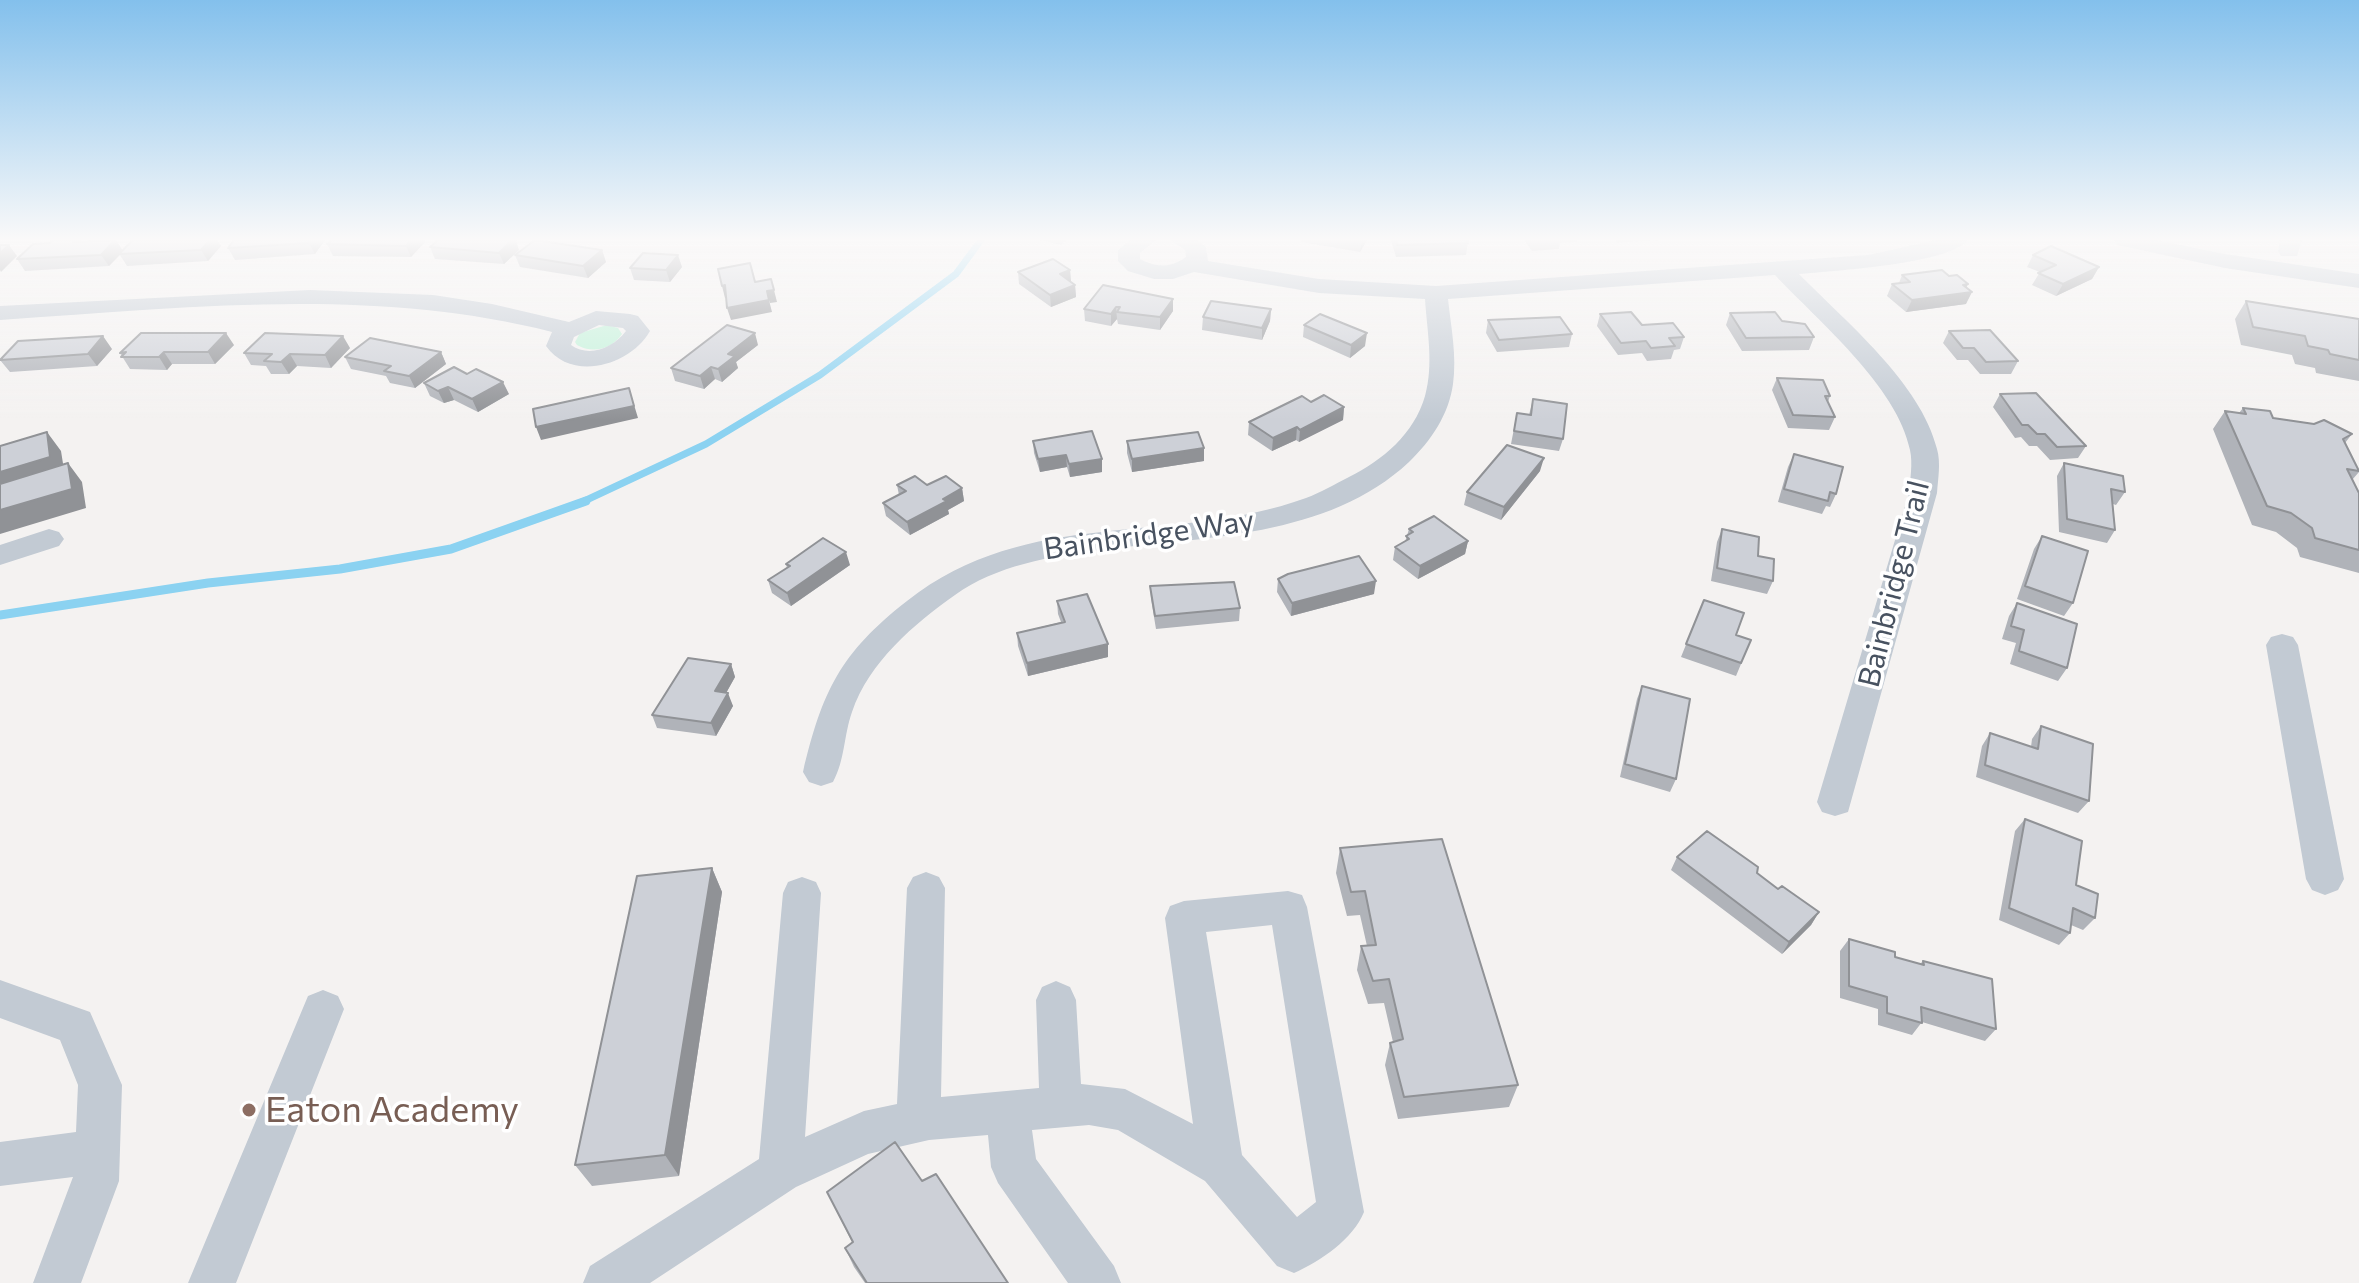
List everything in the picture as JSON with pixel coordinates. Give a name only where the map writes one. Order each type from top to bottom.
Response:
[{"type":"street","points":[[0,313],[282,300]]},
{"type":"street","points":[[413,300],[483,309],[569,329]]},
{"type":"street","name":"Bainbridge Way","points":[[821,772],[837,707],[868,654],[911,609],[966,574],[1014,554],[1062,543],[1222,527],[1284,516],[1351,491],[1398,459],[1426,426],[1439,394],[1436,300]]},
{"type":"street","name":"Bainbridge Trail","points":[[1811,300],[1892,388],[1912,418],[1924,449],[1923,493],[1835,802]]},
{"type":"street","points":[[0,555],[49,539]]},
{"type":"street","points":[[2282,645],[2325,879]]},
{"type":"street","points":[[918,1122],[926,888]]},
{"type":"street","points":[[780,1171],[802,893]]},
{"type":"street","points":[[607,1283],[780,1171],[864,1133],[918,1122],[1089,1104],[1125,1110],[1221,1165],[1294,1249],[1341,1212],[1288,907],[1184,918],[1221,1165]]},
{"type":"street","points":[[0,999],[75,1026],[100,1085],[96,1181],[57,1283]]},
{"type":"street","points":[[1056,1000],[1061,1106]]},
{"type":"street","points":[[212,1283],[323,1009]]},
{"type":"street","points":[[1008,1112],[1014,1167],[1097,1283]]},
{"type":"street","points":[[0,1164],[97,1152]]},
{"type":"green space","points":[[607,325],[618,328],[622,334],[608,346],[589,349],[575,342],[580,333]]},
{"type":"building","points":[[726,300],[769,300],[727,308]]},
{"type":"building","points":[[1091,300],[1172,300],[1160,317],[1117,312],[1120,307],[1116,307],[1111,314],[1084,309]]},
{"type":"building","points":[[1211,301],[1271,309],[1262,328],[1203,317]]},
{"type":"building","points":[[2246,301],[2359,319],[2359,360],[2308,346],[2305,336],[2253,327]]},
{"type":"building","points":[[1631,312],[1642,325],[1673,323],[1684,337],[1669,338],[1675,346],[1651,348],[1646,341],[1621,343],[1600,314]]},
{"type":"building","points":[[1775,312],[1782,321],[1805,324],[1814,337],[1746,338],[1730,313]]},
{"type":"building","points":[[1320,314],[1367,333],[1351,345],[1304,325]]},
{"type":"building","points":[[1560,317],[1572,334],[1499,340],[1488,320]]},
{"type":"building","points":[[727,325],[755,333],[728,354],[735,356],[718,369],[711,367],[700,376],[671,368]]},
{"type":"building","points":[[1990,330],[2018,361],[1986,362],[1974,348],[1963,348],[1949,331]]},
{"type":"building","points":[[141,333],[226,333],[208,352],[164,352],[159,357],[121,357],[126,352],[120,353]]},
{"type":"building","points":[[265,333],[343,336],[325,355],[290,354],[281,362],[264,361],[272,354],[244,353]]},
{"type":"building","points":[[103,336],[88,354],[0,360],[18,341]]},
{"type":"building","points":[[370,338],[441,352],[409,376],[384,371],[391,366],[345,357]]},
{"type":"building","points":[[454,367],[467,374],[476,369],[503,382],[472,399],[448,387],[438,391],[424,383]]},
{"type":"building","points":[[1777,378],[1823,380],[1830,396],[1825,396],[1835,417],[1793,415]]},
{"type":"building","points":[[629,388],[634,406],[536,427],[533,409]]},
{"type":"building","points":[[2036,393],[2086,446],[2057,447],[2045,434],[2037,434],[2028,425],[2022,425],[2000,394]]},
{"type":"building","points":[[1324,395],[1344,407],[1300,430],[1297,427],[1273,438],[1249,422],[1302,396],[1311,402]]},
{"type":"building","points":[[1533,399],[1567,404],[1563,439],[1514,431],[1517,413],[1531,415]]},
{"type":"building","points":[[2243,408],[2270,411],[2273,418],[2314,424],[2324,420],[2352,434],[2343,439],[2359,471],[2347,469],[2359,493],[2359,550],[2315,538],[2312,528],[2291,513],[2267,506],[2225,411],[2246,414]]},
{"type":"building","points":[[1092,431],[1102,459],[1069,464],[1066,455],[1038,459],[1033,441]]},
{"type":"building","points":[[47,432],[50,457],[0,472],[0,446]]},
{"type":"building","points":[[1198,432],[1204,448],[1132,459],[1127,441]]},
{"type":"building","points":[[1507,445],[1544,458],[1504,507],[1467,492]]},
{"type":"building","points":[[1794,454],[1843,467],[1836,494],[1830,492],[1828,501],[1784,489]]},
{"type":"building","points":[[68,463],[72,489],[0,510],[0,484]]},
{"type":"building","points":[[2064,463],[2123,476],[2125,492],[2111,489],[2115,530],[2067,519]]},
{"type":"building","points":[[915,476],[927,485],[946,476],[962,488],[943,499],[947,501],[907,522],[883,503],[906,491],[897,485]]},
{"type":"building","points":[[1434,516],[1468,541],[1420,566],[1395,547],[1409,539],[1406,536],[1413,532],[1409,529]]},
{"type":"building","points":[[1722,529],[1759,537],[1758,556],[1774,559],[1773,581],[1717,568]]},
{"type":"building","points":[[2042,536],[2088,551],[2073,603],[2025,586]]},
{"type":"building","points":[[823,538],[846,552],[787,593],[768,580],[790,566],[786,564]]},
{"type":"building","points":[[1359,556],[1376,581],[1292,603],[1278,579],[1288,574]]},
{"type":"building","points":[[1234,582],[1240,608],[1155,616],[1150,586]]},
{"type":"building","points":[[1087,594],[1108,644],[1027,663],[1017,633],[1065,622],[1057,601]]},
{"type":"building","points":[[1704,600],[1744,613],[1736,635],[1751,640],[1741,663],[1686,644]]},
{"type":"building","points":[[2017,603],[2077,624],[2067,668],[2019,651],[2024,630],[2011,626]]},
{"type":"building","points":[[688,658],[731,664],[715,691],[728,693],[711,723],[652,715]]},
{"type":"building","points":[[1642,686],[1690,699],[1676,779],[1625,764]]},
{"type":"building","points":[[2041,726],[2093,744],[2089,801],[1985,765],[1990,733],[2038,749]]},
{"type":"building","points":[[2025,819],[2082,841],[2076,885],[2098,894],[2095,918],[2073,908],[2070,933],[2009,908]]},
{"type":"building","points":[[1707,831],[1758,867],[1757,873],[1778,889],[1782,886],[1819,912],[1789,942],[1677,857]]},
{"type":"building","points":[[1442,839],[1518,1085],[1404,1097],[1390,1043],[1403,1039],[1389,979],[1373,981],[1361,946],[1376,945],[1365,891],[1351,892],[1340,848]]},
{"type":"building","points":[[712,868],[665,1155],[575,1165],[637,876]]},
{"type":"building","points":[[1849,939],[1895,952],[1895,957],[1992,979],[1996,1029],[1921,1007],[1922,1023],[1887,1013],[1887,997],[1849,986]]},
{"type":"building","points":[[895,1142],[922,1181],[936,1174],[1008,1283],[867,1283],[845,1248],[853,1242],[827,1192]]},
{"type":"waterway","points":[[580,503],[706,444],[820,375],[921,300]]},
{"type":"waterway","points":[[0,615],[208,583],[340,569],[451,549],[586,501]]},
{"type":"place","name":"Eaton Academy","points":[[249,1110]]}]
